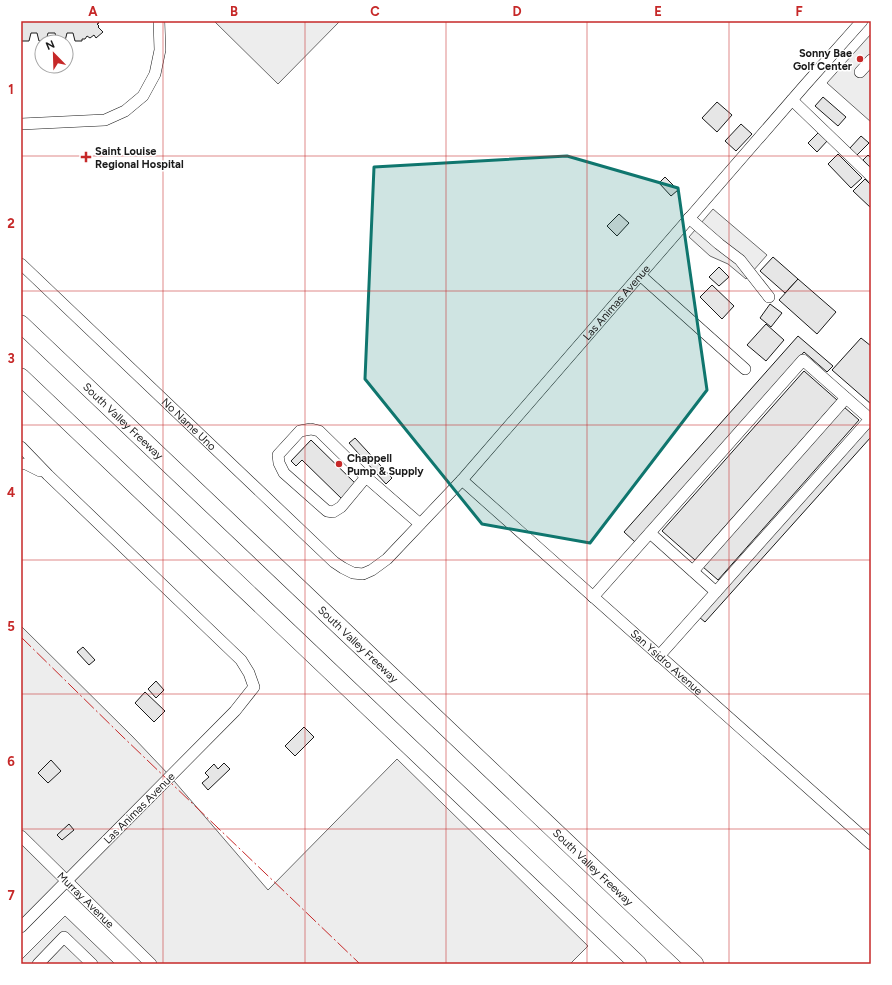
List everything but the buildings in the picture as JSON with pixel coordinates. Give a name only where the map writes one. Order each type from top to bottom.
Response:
[{"type":"highway","name":"South Valley Freeway","points":[[21,324],[696,964]]},
{"type":"highway","points":[[21,377],[638,964]]},
{"type":"street","points":[[21,124],[105,120],[125,111],[143,96],[155,74],[160,50],[159,21]]},
{"type":"street","name":"Las Animas Avenue","points":[[363,574],[372,570],[387,559],[462,480],[862,21]]},
{"type":"street","points":[[860,72],[871,60]]},
{"type":"street","points":[[792,100],[871,176]]},
{"type":"street","points":[[690,218],[719,244],[740,260],[769,297]]},
{"type":"street","name":"No Name Uno","points":[[21,264],[334,562],[353,573],[363,574]]},
{"type":"street","points":[[640,275],[745,369]]},
{"type":"street","points":[[594,597],[803,360],[870,419],[659,656]]},
{"type":"street","points":[[693,571],[846,398]]},
{"type":"street","points":[[366,477],[341,507],[333,512],[327,511],[284,473],[279,463],[278,455],[300,431],[311,429],[319,431],[366,477],[420,524]]},
{"type":"street","points":[[21,447],[48,475]]},
{"type":"street","points":[[21,464],[26,464],[48,475]]},
{"type":"street","name":"Las Animas Avenue","points":[[21,927],[235,711],[254,687],[241,660],[48,475]]},
{"type":"street","name":"San Ysidro Avenue","points":[[462,480],[871,844]]},
{"type":"street","points":[[650,533],[716,592]]},
{"type":"street","name":"Murray Avenue","points":[[21,836],[151,964]]},
{"type":"street","points":[[38,964],[64,937],[92,964]]},
{"type":"highlighted area","points":[[567,156],[678,188],[707,390],[590,543],[482,524],[365,379],[374,167]]},
{"type":"shaded area","points":[[214,21],[340,21],[278,84]]},
{"type":"shaded area","name":"Sonny Bae Golf Center","points":[[871,34],[871,122],[827,83]]},
{"type":"shaded area","points":[[713,209],[767,255],[746,279],[728,264],[710,256],[689,237]]},
{"type":"shaded area","points":[[21,626],[133,737],[169,775],[268,890],[397,759],[588,946],[570,964],[152,964],[73,881],[21,931]]},
{"type":"shaded area","points":[[65,916],[115,964],[21,964],[21,960]]},
{"type":"power","points":[[21,637],[360,964]]},
{"type":"place","name":"Sonny Bae Golf Center","points":[[860,59]]},
{"type":"place","name":"Saint Louise Regional Hospital","points":[[86,157]]},
{"type":"place","name":"Chappell Pump & Supply","points":[[339,464]]}]
